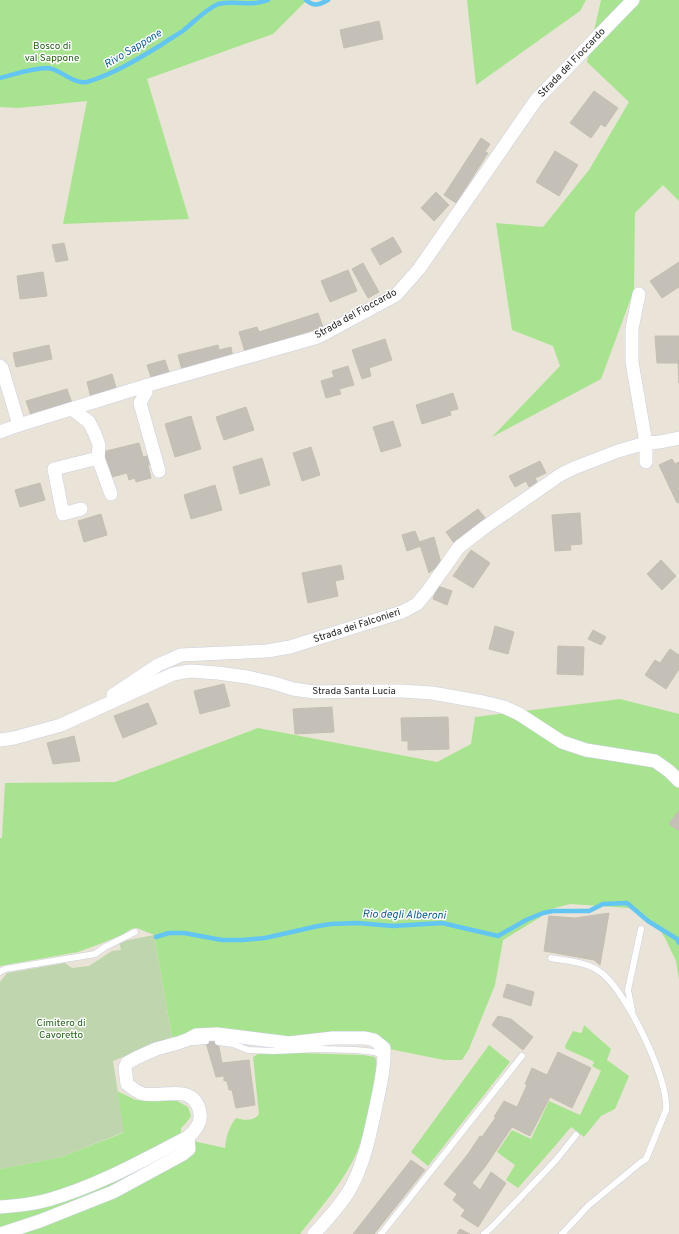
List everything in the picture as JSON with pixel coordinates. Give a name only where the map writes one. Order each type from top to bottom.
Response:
[{"type":"street","name":"Strada del Fioccardo","points":[[0,432],[145,386],[318,337],[396,295],[419,269],[536,100],[633,0]]},
{"type":"street","points":[[638,294],[632,329],[632,362],[646,443],[646,462]]},
{"type":"street","points":[[0,366],[2,368],[19,425]]},
{"type":"street","points":[[145,386],[146,392],[140,403],[160,471]]},
{"type":"street","points":[[72,409],[90,422],[99,445],[98,458],[111,494]]},
{"type":"street","name":"Strada dei Falconieri","points":[[89,712],[125,686],[158,665],[181,655],[267,651],[290,647],[402,612],[417,604],[459,547],[560,475],[618,450],[646,443],[679,438]]},
{"type":"street","points":[[81,509],[63,514],[54,469],[98,458]]},
{"type":"street","name":"Strada Santa Lucia","points":[[0,740],[14,738],[61,725],[173,674],[190,671],[247,677],[293,689],[314,692],[386,691],[432,694],[483,702],[504,707],[519,714],[562,742],[586,750],[655,761],[679,781]]},
{"type":"street","points":[[0,1207],[27,1205],[69,1193],[107,1177],[188,1137],[194,1132],[201,1117],[195,1100],[187,1095],[175,1093],[143,1094],[134,1090],[127,1084],[124,1068],[128,1063],[156,1049],[178,1043],[196,1035],[205,1034],[228,1035],[289,1043],[333,1038],[365,1038],[374,1040],[384,1048],[384,1057],[381,1083],[369,1136],[350,1189],[340,1206],[314,1234]]},
{"type":"street","points":[[0,1234],[40,1221],[113,1192],[183,1154],[189,1148],[188,1137]]},
{"type":"lane","points":[[633,1016],[628,990],[641,929]]},
{"type":"lane","points":[[0,972],[5,969],[95,954],[105,947],[135,932]]},
{"type":"lane","points":[[551,958],[590,966],[603,973],[618,990],[652,1054],[665,1095],[666,1103],[666,1110],[646,1159],[594,1200],[562,1234]]},
{"type":"lane","points":[[178,1043],[206,1041]]},
{"type":"lane","points":[[218,1042],[233,1044],[248,1050],[354,1050],[375,1052],[384,1057]]},
{"type":"lane","points":[[381,1234],[522,1056]]},
{"type":"lane","points":[[484,1234],[556,1160],[576,1135]]},
{"type":"green space","name":"Bosco di val Sappone","points":[[0,0],[307,0],[273,34],[147,79],[189,219],[63,224],[87,101],[18,108],[0,107]]},
{"type":"green space","points":[[467,0],[586,0],[580,11],[476,85]]},
{"type":"green space","points":[[601,0],[679,0],[679,201],[663,185],[635,213],[634,290],[601,379],[492,437],[560,366],[553,346],[512,330],[496,223],[543,227],[589,170],[629,102],[587,62]]},
{"type":"green space","points":[[620,699],[679,714],[679,980],[676,961],[665,938],[656,924],[629,908],[570,904],[551,909],[503,940],[495,985],[469,1049],[462,1060],[444,1060],[370,1045],[172,1037],[154,935],[137,928],[131,929],[122,935],[78,952],[0,966],[0,838],[2,838],[5,783],[115,782],[258,728],[437,762],[471,744],[475,717]]},
{"type":"green space","name":"Cimitero di Cavoretto","points":[[154,935],[172,1037],[113,1061],[124,1132],[61,1157],[0,1169],[0,982],[7,973],[65,963],[72,968],[89,966],[112,951],[121,950],[119,942]]},
{"type":"green space","points":[[584,1025],[611,1049],[607,1060],[629,1076],[615,1109],[601,1116],[584,1137],[571,1127],[518,1188],[506,1180],[515,1165],[497,1152],[512,1130],[531,1139],[549,1101],[580,1115],[601,1071],[592,1066],[594,1063],[593,1061],[566,1049],[565,1046],[573,1031],[580,1033],[582,1032]]},
{"type":"green space","points":[[489,1045],[510,1062],[428,1166],[411,1152]]},
{"type":"green space","points":[[300,1053],[363,1055],[375,1057],[377,1072],[376,1083],[364,1132],[352,1163],[339,1184],[300,1234],[0,1234],[0,1169],[61,1157],[123,1133],[117,1091],[136,1100],[177,1101],[188,1107],[191,1116],[181,1128],[181,1135],[193,1141],[225,1148],[228,1132],[236,1118],[245,1120],[251,1119],[257,1117],[259,1114],[253,1057],[258,1054]]},
{"type":"building","points":[[379,21],[383,39],[344,48],[340,30]]},
{"type":"building","points":[[594,91],[618,108],[605,127],[601,124],[591,138],[570,123]]},
{"type":"building","points":[[481,138],[490,144],[485,152],[488,153],[456,203],[444,195]]},
{"type":"building","points":[[555,151],[578,165],[559,196],[536,182]]},
{"type":"building","points":[[436,192],[449,205],[434,221],[421,208]]},
{"type":"building","points":[[393,237],[402,252],[380,265],[371,249]]},
{"type":"building","points":[[64,243],[68,260],[56,262],[52,245]]},
{"type":"building","points":[[679,262],[679,287],[662,298],[650,281]]},
{"type":"building","points":[[363,263],[379,292],[368,298],[352,269]]},
{"type":"building","points":[[348,270],[357,291],[330,302],[321,281]]},
{"type":"building","points":[[43,272],[47,296],[20,299],[17,276]]},
{"type":"building","points":[[318,313],[323,327],[245,352],[239,332],[257,327],[259,332]]},
{"type":"building","points":[[655,336],[679,336],[679,383],[678,363],[657,363]]},
{"type":"building","points":[[385,339],[392,360],[369,368],[371,376],[362,379],[352,350]]},
{"type":"building","points":[[49,345],[52,359],[16,367],[13,353]]},
{"type":"building","points":[[218,345],[219,350],[231,347],[233,358],[182,370],[178,355]]},
{"type":"building","points":[[165,360],[170,375],[152,380],[147,365]]},
{"type":"building","points":[[348,366],[354,385],[339,389],[341,394],[326,398],[321,381],[334,377],[332,371]]},
{"type":"building","points":[[112,374],[117,391],[91,398],[87,382]]},
{"type":"building","points":[[67,389],[72,403],[31,415],[26,401]]},
{"type":"building","points":[[453,393],[458,409],[450,411],[451,415],[422,424],[416,405]]},
{"type":"building","points":[[246,407],[254,430],[224,440],[216,417]]},
{"type":"building","points":[[191,416],[201,449],[175,457],[165,424]]},
{"type":"building","points":[[393,421],[401,446],[381,452],[373,427]]},
{"type":"building","points":[[139,443],[143,457],[151,455],[153,464],[148,465],[151,478],[136,482],[135,478],[129,480],[127,473],[108,478],[102,452]]},
{"type":"building","points":[[311,447],[320,475],[302,481],[293,453]]},
{"type":"building","points":[[262,458],[270,485],[240,494],[233,467]]},
{"type":"building","points":[[672,459],[675,464],[679,462],[679,502],[677,503],[659,465]]},
{"type":"building","points":[[540,461],[546,473],[535,478],[537,482],[529,487],[526,481],[515,487],[509,476]]},
{"type":"building","points":[[40,483],[45,500],[20,507],[15,490]]},
{"type":"building","points":[[215,485],[222,510],[191,519],[184,495]]},
{"type":"building","points":[[478,509],[486,519],[454,543],[446,532]]},
{"type":"building","points":[[580,513],[582,544],[570,545],[571,550],[555,551],[552,515]]},
{"type":"building","points":[[101,514],[107,535],[84,542],[78,521]]},
{"type":"building","points":[[415,531],[421,546],[407,551],[402,535]]},
{"type":"building","points":[[434,537],[441,563],[429,573],[419,542]]},
{"type":"building","points":[[471,550],[490,563],[473,588],[453,576]]},
{"type":"building","points":[[661,560],[676,576],[662,590],[647,574]]},
{"type":"building","points":[[341,565],[344,579],[335,581],[338,596],[308,603],[302,573]]},
{"type":"building","points":[[438,586],[452,591],[447,605],[433,599]]},
{"type":"building","points":[[495,626],[514,632],[508,654],[489,649]]},
{"type":"building","points":[[593,630],[606,637],[601,645],[588,639]]},
{"type":"building","points":[[558,646],[584,647],[583,675],[557,674]]},
{"type":"building","points":[[670,649],[679,655],[679,669],[666,689],[645,675],[655,660],[660,663]]},
{"type":"building","points":[[224,684],[230,706],[200,714],[194,691]]},
{"type":"building","points":[[148,703],[157,724],[123,738],[114,716]]},
{"type":"building","points":[[332,707],[334,732],[295,734],[293,709]]},
{"type":"building","points":[[448,717],[449,749],[408,750],[408,741],[402,741],[401,718]]},
{"type":"building","points":[[74,736],[80,761],[53,764],[47,743]]},
{"type":"building","points":[[679,810],[679,831],[669,824]]},
{"type":"building","points":[[609,913],[600,965],[594,960],[544,951],[549,916],[575,918]]},
{"type":"building","points":[[507,984],[534,992],[531,1006],[503,997]]},
{"type":"building","points":[[498,1016],[511,1019],[533,1037],[523,1050],[492,1025]]},
{"type":"building","points":[[204,1036],[218,1042],[222,1063],[249,1060],[255,1105],[236,1108],[232,1090],[229,1090],[227,1081],[224,1081],[224,1076],[216,1077]]},
{"type":"building","points":[[558,1052],[591,1068],[572,1108],[550,1097],[530,1136],[512,1127],[485,1167],[472,1183],[480,1190],[491,1172],[506,1183],[478,1227],[461,1216],[465,1210],[453,1200],[457,1194],[444,1184],[480,1136],[482,1137],[496,1117],[494,1117],[504,1101],[517,1107],[527,1085],[525,1084],[532,1068],[547,1075]]},
{"type":"building","points":[[411,1160],[425,1170],[374,1234],[353,1234]]},
{"type":"building","points":[[460,1229],[470,1234],[457,1234]]},
{"type":"waterway","name":"Rivo Sappone","points":[[0,78],[30,70],[48,68],[77,81],[87,82],[126,66],[144,56],[184,30],[213,6],[224,3],[255,3],[268,0]]},
{"type":"waterway","name":"Rivo Sappone","points":[[306,0],[312,4],[322,3],[328,0]]},
{"type":"waterway","name":"Rio degli Alberoni","points":[[156,937],[169,933],[184,933],[222,940],[243,940],[265,938],[331,924],[357,923],[393,926],[442,923],[498,936],[526,920],[543,913],[553,911],[589,911],[603,904],[627,903],[648,921],[677,939],[679,943]]}]
